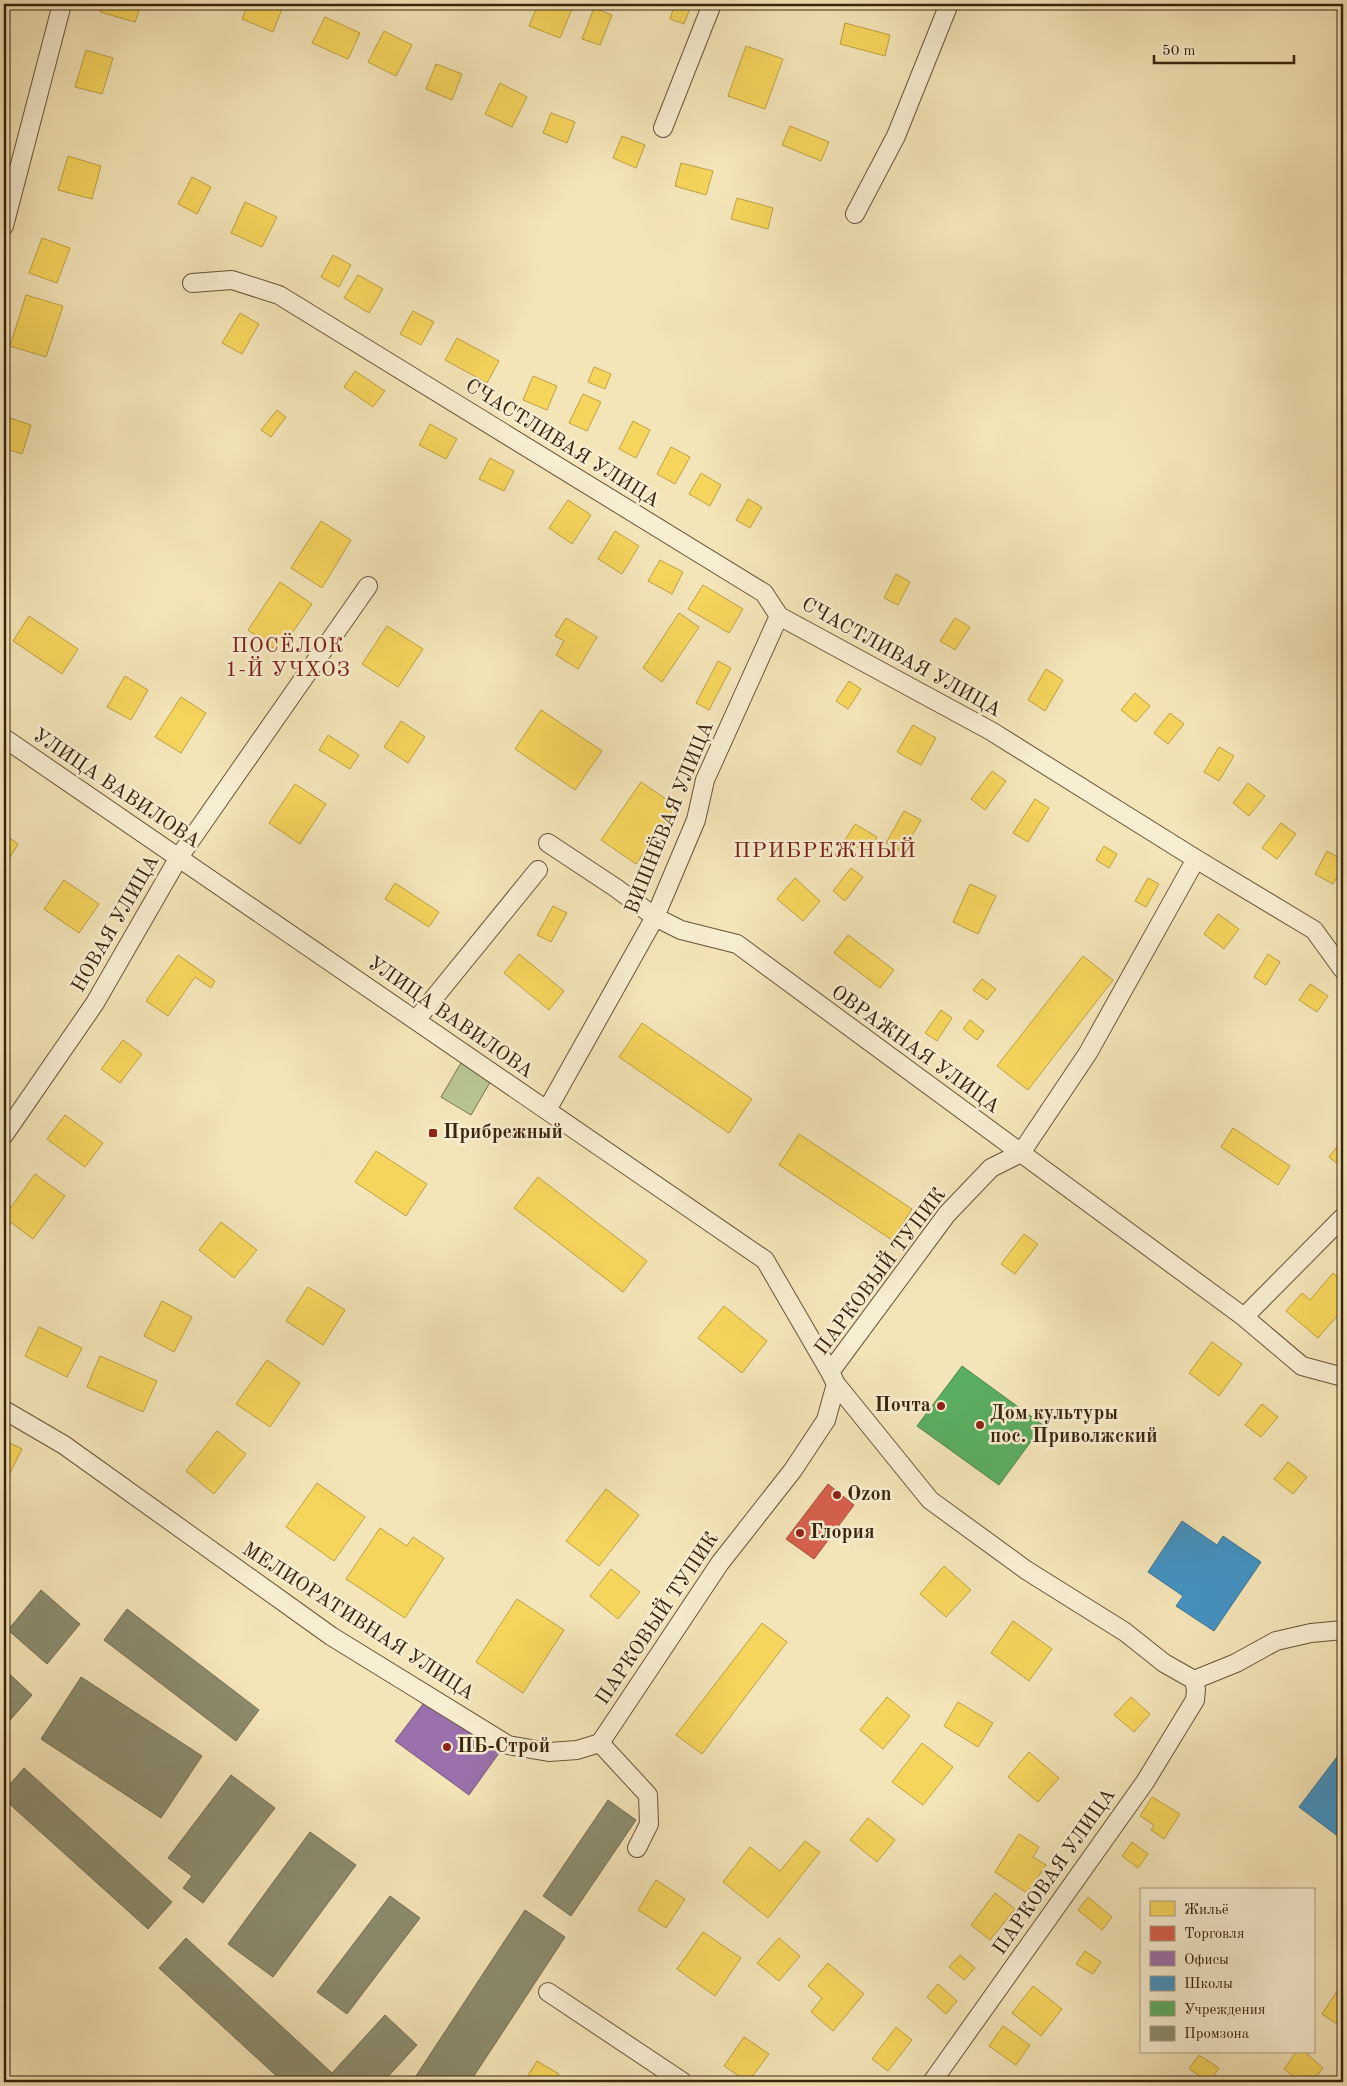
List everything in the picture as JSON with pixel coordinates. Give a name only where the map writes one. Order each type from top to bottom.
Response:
[{"type":"street","points":[[4,226],[62,4]]},
{"type":"street","points":[[663,128],[712,4]]},
{"type":"street","points":[[855,214],[896,136],[949,4]]},
{"type":"street","name":"СЧАСТЛИВАЯ УЛИЦА","points":[[192,283],[232,280],[279,296],[764,593],[779,616],[991,731],[1314,930],[1343,970]]},
{"type":"street","name":"НОВАЯ УЛИЦА","points":[[4,1136],[95,1003],[179,857],[368,586]]},
{"type":"street","name":"ВИШНЁВАЯ УЛИЦА","points":[[547,1110],[655,918],[696,820],[705,780],[779,616]]},
{"type":"street","name":"УЛИЦА ВАВИЛОВА","points":[[4,738],[765,1260],[833,1378],[930,1500],[1026,1570],[1125,1632],[1164,1662],[1194,1680]]},
{"type":"street","name":"ОВРАЖНАЯ УЛИЦА","points":[[548,843],[616,888],[655,918],[681,930],[737,944],[1244,1318],[1302,1366],[1343,1377]]},
{"type":"street","points":[[1020,1154],[1088,1053],[1196,859]]},
{"type":"street","points":[[416,1020],[538,870]]},
{"type":"street","name":"ПАРКОВЫЙ ТУПИК","points":[[600,1743],[720,1562],[793,1470],[826,1420],[833,1378],[947,1214],[991,1168],[1020,1154]]},
{"type":"street","points":[[1244,1318],[1343,1217]]},
{"type":"street","name":"МЕЛИОРАТИВНАЯ УЛИЦА","points":[[4,1410],[64,1445],[331,1636],[508,1745],[549,1752],[577,1750],[600,1743]]},
{"type":"street","points":[[1194,1680],[1236,1663],[1276,1641],[1311,1632],[1343,1630]]},
{"type":"street","name":"ПАРКОВАЯ УЛИЦА","points":[[932,2082],[1144,1782],[1195,1700],[1194,1680]]},
{"type":"street","points":[[600,1743],[648,1795],[649,1824],[638,1848]]},
{"type":"street","points":[[548,1992],[683,2082]]},
{"type":"green space","points":[[462,1061],[492,1079],[471,1115],[441,1097]]},
{"type":"building: Жильё","points":[[102,4],[141,4],[135,22],[100,12]]},
{"type":"building: Жильё","points":[[248,4],[284,4],[273,32],[242,19]]},
{"type":"building: Жильё","points":[[538,4],[574,4],[560,38],[529,26]]},
{"type":"building: Жильё","points":[[675,4],[692,4],[684,24],[670,19]]},
{"type":"building: Жильё","points":[[594,8],[612,15],[600,45],[582,39]]},
{"type":"building: Жильё","points":[[325,17],[360,33],[348,59],[312,43]]},
{"type":"building: Жильё","points":[[845,23],[890,35],[885,56],[840,44]]},
{"type":"building: Жильё","points":[[384,31],[412,45],[396,76],[368,62]]},
{"type":"building: Жильё","points":[[746,46],[783,59],[765,109],[728,96]]},
{"type":"building: Жильё","points":[[86,50],[113,58],[102,94],[75,87]]},
{"type":"building: Жильё","points":[[436,64],[462,74],[452,100],[426,89]]},
{"type":"building: Жильё","points":[[500,83],[527,97],[512,127],[485,114]]},
{"type":"building: Жильё","points":[[551,113],[575,122],[567,143],[543,133]]},
{"type":"building: Жильё","points":[[790,126],[829,142],[821,161],[782,145]]},
{"type":"building: Жильё","points":[[622,136],[645,145],[636,168],[613,158]]},
{"type":"building: Жильё","points":[[68,156],[101,166],[92,199],[58,190]]},
{"type":"building: Жильё","points":[[681,163],[713,171],[706,195],[675,186]]},
{"type":"building: Жильё","points":[[192,177],[211,187],[197,214],[178,204]]},
{"type":"building: Жильё","points":[[737,198],[773,208],[768,229],[731,219]]},
{"type":"building: Жильё","points":[[245,202],[277,217],[262,247],[231,233]]},
{"type":"building: Жильё","points":[[42,238],[70,248],[57,283],[29,273]]},
{"type":"building: Жильё","points":[[333,255],[351,265],[339,287],[321,277]]},
{"type":"building: Жильё","points":[[358,275],[383,289],[369,313],[344,298]]},
{"type":"building: Жильё","points":[[26,295],[63,306],[46,357],[10,346]]},
{"type":"building: Жильё","points":[[413,311],[434,322],[421,345],[400,334]]},
{"type":"building: Жильё","points":[[240,313],[259,324],[242,354],[222,343]]},
{"type":"building: Жильё","points":[[457,338],[499,361],[487,383],[445,360]]},
{"type":"building: Жильё","points":[[594,367],[611,374],[605,389],[588,382]]},
{"type":"building: Жильё","points":[[355,371],[385,391],[373,407],[344,387]]},
{"type":"building: Жильё","points":[[533,376],[557,386],[547,410],[523,400]]},
{"type":"building: Жильё","points":[[583,394],[601,402],[587,431],[569,423]]},
{"type":"building: Жильё","points":[[277,410],[286,417],[271,437],[261,430]]},
{"type":"building: Жильё","points":[[4,416],[31,425],[22,454],[4,448]]},
{"type":"building: Жильё","points":[[633,421],[650,430],[636,458],[619,449]]},
{"type":"building: Жильё","points":[[430,424],[457,439],[446,459],[419,445]]},
{"type":"building: Жильё","points":[[671,447],[690,457],[675,484],[657,474]]},
{"type":"building: Жильё","points":[[490,458],[514,471],[504,491],[479,479]]},
{"type":"building: Жильё","points":[[701,473],[721,485],[710,506],[689,494]]},
{"type":"building: Жильё","points":[[748,499],[762,507],[750,528],[736,520]]},
{"type":"building: Жильё","points":[[568,500],[591,515],[572,544],[549,528]]},
{"type":"building: Жильё","points":[[321,521],[351,540],[322,588],[291,568]]},
{"type":"building: Жильё","points":[[615,531],[639,546],[622,574],[598,559]]},
{"type":"building: Жильё","points":[[660,560],[683,572],[672,594],[648,581]]},
{"type":"building: Жильё","points":[[896,574],[910,582],[898,605],[884,598]]},
{"type":"building: Жильё","points":[[280,582],[312,604],[279,652],[248,630]]},
{"type":"building: Жильё","points":[[703,585],[743,609],[729,633],[688,609]]},
{"type":"building: Жильё","points":[[679,613],[699,627],[662,682],[643,668]]},
{"type":"building: Жильё","points":[[29,616],[78,649],[62,674],[13,641]]},
{"type":"building: Жильё","points":[[566,618],[597,637],[578,669],[556,655],[564,641],[555,636]]},
{"type":"building: Жильё","points":[[955,618],[970,627],[955,650],[940,641]]},
{"type":"building: Жильё","points":[[387,626],[423,649],[398,687],[362,664]]},
{"type":"building: Жильё","points":[[718,661],[731,668],[709,710],[696,703]]},
{"type":"building: Жильё","points":[[1046,669],[1063,680],[1045,711],[1028,700]]},
{"type":"building: Жильё","points":[[125,676],[148,690],[131,720],[107,707]]},
{"type":"building: Жильё","points":[[849,681],[861,689],[848,709],[836,701]]},
{"type":"building: Жильё","points":[[1135,693],[1150,706],[1136,722],[1121,710]]},
{"type":"building: Жильё","points":[[181,697],[206,713],[181,753],[155,737]]},
{"type":"building: Жильё","points":[[541,710],[602,751],[575,790],[515,749]]},
{"type":"building: Жильё","points":[[1170,713],[1184,724],[1168,744],[1154,733]]},
{"type":"building: Жильё","points":[[401,721],[425,737],[408,763],[384,747]]},
{"type":"building: Жильё","points":[[913,725],[936,738],[921,765],[897,752]]},
{"type":"building: Жильё","points":[[328,735],[359,755],[350,769],[319,750]]},
{"type":"building: Жильё","points":[[1219,747],[1234,756],[1219,781],[1204,772]]},
{"type":"building: Жильё","points":[[992,771],[1006,781],[985,810],[971,799]]},
{"type":"building: Жильё","points":[[641,782],[676,806],[636,864],[601,840]]},
{"type":"building: Жильё","points":[[1248,783],[1265,796],[1249,816],[1233,803]]},
{"type":"building: Жильё","points":[[295,784],[326,804],[300,844],[269,823]]},
{"type":"building: Жильё","points":[[1035,799],[1049,808],[1028,842],[1013,833]]},
{"type":"building: Жильё","points":[[904,811],[921,820],[903,852],[886,843]]},
{"type":"building: Жильё","points":[[1281,823],[1296,834],[1277,859],[1262,848]]},
{"type":"building: Жильё","points":[[855,824],[877,837],[867,853],[845,840]]},
{"type":"building: Жильё","points":[[4,834],[18,844],[4,867]]},
{"type":"building: Жильё","points":[[1104,846],[1117,854],[1109,868],[1096,860]]},
{"type":"building: Жильё","points":[[1327,851],[1343,860],[1343,867],[1333,884],[1315,874]]},
{"type":"building: Жильё","points":[[851,868],[863,877],[845,901],[833,891]]},
{"type":"building: Жильё","points":[[795,878],[820,901],[803,921],[777,899]]},
{"type":"building: Жильё","points":[[1148,878],[1159,884],[1146,907],[1135,901]]},
{"type":"building: Жильё","points":[[64,880],[99,904],[79,933],[44,909]]},
{"type":"building: Жильё","points":[[395,883],[439,912],[429,927],[385,899]]},
{"type":"building: Жильё","points":[[970,884],[996,896],[978,934],[953,922]]},
{"type":"building: Жильё","points":[[553,906],[567,913],[551,942],[537,935]]},
{"type":"building: Жильё","points":[[1218,914],[1239,929],[1224,949],[1204,934]]},
{"type":"building: Жильё","points":[[848,935],[894,970],[880,988],[834,953]]},
{"type":"building: Жильё","points":[[519,954],[564,991],[549,1010],[504,973]]},
{"type":"building: Жильё","points":[[1268,954],[1280,962],[1266,985],[1254,977]]},
{"type":"building: Жильё","points":[[178,955],[215,981],[211,988],[195,977],[168,1016],[146,1001]]},
{"type":"building: Жильё","points":[[1083,956],[1113,980],[1028,1090],[997,1066]]},
{"type":"building: Жильё","points":[[982,979],[996,989],[987,1000],[973,990]]},
{"type":"building: Жильё","points":[[1310,984],[1328,996],[1317,1012],[1299,1000]]},
{"type":"building: Жильё","points":[[941,1010],[952,1018],[937,1041],[925,1033]]},
{"type":"building: Жильё","points":[[970,1020],[984,1031],[977,1040],[963,1029]]},
{"type":"building: Жильё","points":[[642,1023],[752,1099],[729,1133],[619,1057]]},
{"type":"building: Жильё","points":[[123,1040],[142,1054],[120,1083],[101,1069]]},
{"type":"building: Жильё","points":[[65,1115],[103,1143],[85,1167],[47,1139]]},
{"type":"building: Жильё","points":[[1233,1128],[1290,1166],[1278,1185],[1221,1147]]},
{"type":"building: Жильё","points":[[799,1134],[912,1209],[892,1240],[779,1165]]},
{"type":"building: Жильё","points":[[1343,1139],[1343,1168],[1329,1157]]},
{"type":"building: Жильё","points":[[376,1151],[427,1184],[406,1216],[355,1182]]},
{"type":"building: Жильё","points":[[35,1174],[65,1196],[33,1239],[4,1217]]},
{"type":"building: Жильё","points":[[538,1177],[647,1261],[623,1292],[514,1208]]},
{"type":"building: Жильё","points":[[221,1222],[257,1250],[234,1278],[199,1250]]},
{"type":"building: Жильё","points":[[1024,1234],[1038,1244],[1015,1274],[1001,1264]]},
{"type":"building: Жильё","points":[[1333,1273],[1343,1282],[1343,1309],[1318,1338],[1286,1311],[1302,1293],[1310,1300]]},
{"type":"building: Жильё","points":[[308,1287],[345,1310],[323,1345],[286,1321]]},
{"type":"building: Жильё","points":[[162,1301],[192,1317],[174,1352],[144,1336]]},
{"type":"building: Жильё","points":[[724,1306],[767,1341],[742,1373],[698,1338]]},
{"type":"building: Жильё","points":[[39,1327],[82,1348],[67,1377],[25,1356]]},
{"type":"building: Жильё","points":[[1212,1342],[1242,1364],[1219,1396],[1189,1373]]},
{"type":"building: Жильё","points":[[100,1356],[157,1381],[143,1412],[87,1387]]},
{"type":"building: Жильё","points":[[267,1360],[300,1383],[270,1427],[236,1404]]},
{"type":"building: Жильё","points":[[1262,1404],[1278,1417],[1261,1437],[1245,1425]]},
{"type":"building: Жильё","points":[[217,1431],[246,1454],[214,1494],[186,1471]]},
{"type":"building: Жильё","points":[[4,1440],[22,1449],[7,1479],[4,1477]]},
{"type":"building: Жильё","points":[[1288,1462],[1307,1477],[1293,1494],[1274,1479]]},
{"type":"building: Жильё","points":[[317,1483],[365,1517],[334,1561],[286,1527]]},
{"type":"building: Жильё","points":[[606,1489],[639,1515],[599,1566],[566,1541]]},
{"type":"building: Жильё","points":[[380,1528],[407,1546],[413,1537],[444,1558],[405,1618],[346,1579]]},
{"type":"building: Жильё","points":[[944,1566],[971,1590],[946,1617],[920,1594]]},
{"type":"building: Жильё","points":[[611,1569],[640,1592],[618,1619],[590,1596]]},
{"type":"building: Жильё","points":[[517,1599],[564,1630],[523,1693],[476,1662]]},
{"type":"building: Жильё","points":[[1013,1621],[1052,1649],[1029,1681],[991,1653]]},
{"type":"building: Жильё","points":[[762,1623],[787,1642],[702,1754],[676,1735]]},
{"type":"building: Жильё","points":[[887,1697],[910,1716],[883,1749],[860,1730]]},
{"type":"building: Жильё","points":[[1131,1697],[1150,1714],[1134,1732],[1114,1715]]},
{"type":"building: Жильё","points":[[958,1702],[993,1723],[978,1747],[944,1726]]},
{"type":"building: Жильё","points":[[922,1743],[953,1767],[923,1805],[892,1782]]},
{"type":"building: Жильё","points":[[1029,1752],[1059,1778],[1038,1802],[1008,1777]]},
{"type":"building: Жильё","points":[[1152,1797],[1180,1814],[1164,1839],[1151,1830],[1154,1825],[1140,1816]]},
{"type":"building: Жильё","points":[[868,1818],[895,1840],[877,1862],[850,1840]]},
{"type":"building: Жильё","points":[[1019,1834],[1039,1847],[1033,1857],[1046,1865],[1027,1893],[995,1872]]},
{"type":"building: Жильё","points":[[805,1841],[820,1852],[768,1918],[723,1882],[750,1847],[780,1871]]},
{"type":"building: Жильё","points":[[1132,1842],[1148,1854],[1138,1868],[1122,1856]]},
{"type":"building: Жильё","points":[[656,1880],[685,1899],[666,1928],[638,1910]]},
{"type":"building: Жильё","points":[[995,1893],[1015,1909],[990,1940],[971,1925]]},
{"type":"building: Жильё","points":[[1088,1897],[1112,1917],[1102,1930],[1078,1910]]},
{"type":"building: Жильё","points":[[703,1932],[741,1958],[715,1996],[677,1969]]},
{"type":"building: Жильё","points":[[779,1938],[800,1956],[779,1981],[757,1963]]},
{"type":"building: Жильё","points":[[1085,1951],[1101,1962],[1093,1974],[1076,1964]]},
{"type":"building: Жильё","points":[[960,1955],[975,1968],[964,1980],[949,1967]]},
{"type":"building: Жильё","points":[[828,1963],[864,1994],[833,2031],[811,2012],[822,1998],[808,1986]]},
{"type":"building: Жильё","points":[[1343,1982],[1343,2028],[1322,2014]]},
{"type":"building: Жильё","points":[[938,1984],[957,2001],[946,2014],[927,1997]]},
{"type":"building: Жильё","points":[[1033,1986],[1062,2009],[1041,2036],[1012,2013]]},
{"type":"building: Жильё","points":[[1003,2026],[1030,2045],[1016,2065],[989,2046]]},
{"type":"building: Жильё","points":[[896,2027],[912,2040],[888,2071],[872,2059]]},
{"type":"building: Жильё","points":[[744,2037],[769,2054],[748,2082],[724,2066]]},
{"type":"building: Жильё","points":[[1295,2054],[1307,2054],[1323,2068],[1312,2082],[1300,2082],[1284,2069]]},
{"type":"building: Жильё","points":[[1199,2055],[1219,2068],[1209,2082],[1189,2069]]},
{"type":"building: Жильё","points":[[537,2061],[559,2074],[554,2082],[524,2082]]},
{"type":"building: Торговля","points":[[828,1484],[854,1505],[814,1559],[786,1539]]},
{"type":"building: Офисы","name":"ПБ-Строй","points":[[426,1700],[499,1753],[469,1795],[395,1741]]},
{"type":"building: Школы","points":[[1182,1521],[1217,1545],[1223,1536],[1261,1562],[1214,1631],[1176,1606],[1183,1596],[1148,1572]]},
{"type":"building: Школы","points":[[1343,1749],[1343,1840],[1299,1807]]},
{"type":"building: Учреждения","name":"Дом культуры пос. Приволжский","points":[[962,1366],[1043,1425],[999,1485],[917,1426]]},
{"type":"building: Промзона","points":[[41,1590],[80,1624],[47,1664],[8,1630]]},
{"type":"building: Промзона","points":[[127,1609],[259,1710],[236,1741],[104,1640]]},
{"type":"building: Промзона","points":[[4,1669],[32,1695],[4,1727]]},
{"type":"building: Промзона","points":[[81,1677],[202,1756],[161,1818],[41,1739]]},
{"type":"building: Промзона","points":[[24,1768],[172,1902],[148,1929],[4,1799],[4,1791]]},
{"type":"building: Промзона","points":[[231,1775],[275,1808],[203,1903],[183,1888],[192,1876],[168,1858]]},
{"type":"building: Промзона","points":[[608,1800],[636,1820],[571,1916],[543,1896]]},
{"type":"building: Промзона","points":[[310,1832],[356,1865],[273,1977],[228,1944]]},
{"type":"building: Промзона","points":[[390,1896],[420,1918],[347,2014],[317,1992]]},
{"type":"building: Промзона","points":[[525,1910],[565,1937],[470,2082],[412,2082]]},
{"type":"building: Промзона","points":[[186,1938],[332,2073],[385,2015],[417,2045],[383,2082],[283,2082],[159,1968]]},
{"type":"place","name":"Прибрежный","points":[[433,1133]]},
{"type":"place","name":"Почта","points":[[941,1406]]},
{"type":"place","name":"Дом культуры пос. Приволжский","points":[[980,1425]]},
{"type":"place","name":"Ozon","points":[[837,1495]]},
{"type":"place","name":"Глория","points":[[800,1533]]},
{"type":"place","name":"ПБ-Строй","points":[[447,1747]]},
{"type":"district","name":"ПОСЁЛОК 1-Й УЧХОЗ","points":[[288,658]]},
{"type":"district","name":"ПРИБРЕЖНЫЙ","points":[[825,851]]}]
